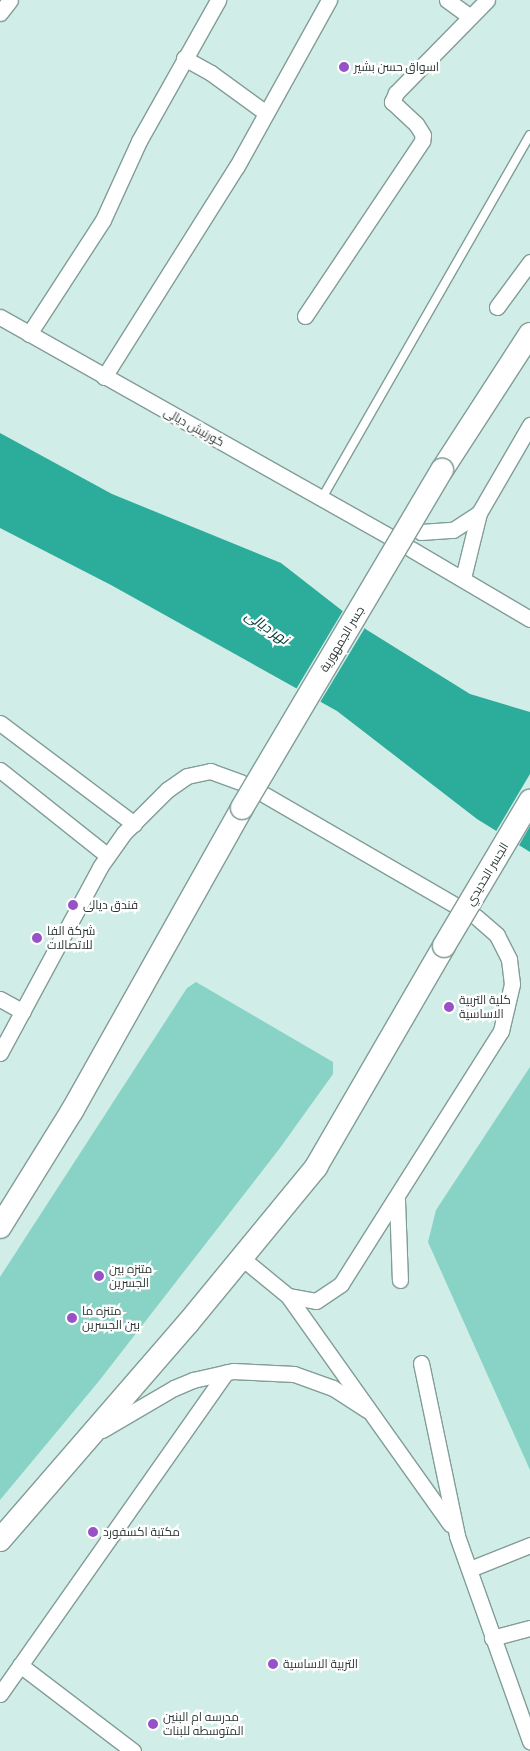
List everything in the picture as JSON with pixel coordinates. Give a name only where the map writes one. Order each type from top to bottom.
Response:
[{"type":"main road","name":"جسر الجمهورية","points":[[0,1227],[72,1111],[242,808],[442,470],[530,334]]},
{"type":"main road","name":"الجسر الحديدي","points":[[0,1540],[243,1259],[316,1167],[530,801]]},
{"type":"street","points":[[0,13],[10,0]]},
{"type":"street","points":[[29,334],[103,220],[139,142],[184,58],[218,0]]},
{"type":"street","points":[[104,377],[232,175],[329,0]]},
{"type":"street","points":[[447,0],[469,16]]},
{"type":"street","points":[[305,316],[422,141],[423,135],[416,124],[392,102],[396,92],[469,16],[487,0]]},
{"type":"street","points":[[184,58],[211,73],[266,114]]},
{"type":"street","points":[[498,307],[530,262]]},
{"type":"street","name":"كورنيش ديالى","points":[[0,317],[370,526],[390,532]]},
{"type":"street","points":[[464,578],[479,513],[530,425]]},
{"type":"street","points":[[422,532],[453,530],[479,513]]},
{"type":"street","points":[[411,549],[464,578],[530,619]]},
{"type":"street","points":[[0,723],[134,824]]},
{"type":"street","points":[[0,770],[107,855]]},
{"type":"street","points":[[1,1050],[107,855],[134,824],[172,786],[187,776],[210,771],[242,782]]},
{"type":"street","points":[[265,795],[452,904]]},
{"type":"street","points":[[288,1296],[316,1301],[341,1284],[397,1200],[501,1031],[509,1008],[512,984],[509,959],[497,935],[476,917]]},
{"type":"street","points":[[0,999],[23,1012]]},
{"type":"street","points":[[397,1200],[400,1280]]},
{"type":"street","points":[[243,1259],[288,1296],[367,1410],[435,1499],[457,1536],[470,1569],[492,1638],[524,1709],[530,1741]]},
{"type":"street","points":[[421,1363],[457,1536]]},
{"type":"street","points":[[90,1438],[174,1388],[226,1372],[253,1370],[294,1374],[333,1388],[367,1410]]},
{"type":"street","points":[[0,1694],[226,1372]]},
{"type":"street","points":[[470,1569],[530,1545]]},
{"type":"street","points":[[492,1638],[530,1628]]},
{"type":"street","points":[[20,1665],[133,1751]]},
{"type":"lane","points":[[322,498],[530,135]]},
{"type":"shaded area","points":[[196,982],[333,1062],[333,1074],[280,1148],[99,1381],[0,1500],[0,1277],[187,988]]},
{"type":"shaded area","points":[[530,1067],[530,1470],[428,1242],[436,1210]]},
{"type":"water","name":"نهر ديالى","points":[[0,433],[112,494],[281,563],[367,630],[470,694],[530,712],[530,852],[477,819],[337,711],[111,585],[0,528]]},
{"type":"pier","points":[[344,609],[366,626],[319,704],[295,691]]},
{"type":"pier","points":[[530,774],[530,826],[518,847],[495,833]]},
{"type":"place","name":"اسواق حسن بشير","points":[[344,67]]},
{"type":"place","name":"فندق ديالى","points":[[73,905]]},
{"type":"place","name":"شركة الفا للاتصالات","points":[[37,938]]},
{"type":"place","name":"كلية التربية الاساسية","points":[[449,1007]]},
{"type":"place","name":"متنزه بين الجسرين","points":[[99,1276]]},
{"type":"place","name":"متنزه ما بين الجسرين","points":[[72,1318]]},
{"type":"place","name":"مكتبة اكسفورد","points":[[93,1532]]},
{"type":"place","name":"التربية الاساسية","points":[[273,1664]]},
{"type":"place","name":"مدرسه ام البنين المتوسطه للبنات","points":[[153,1724]]}]
